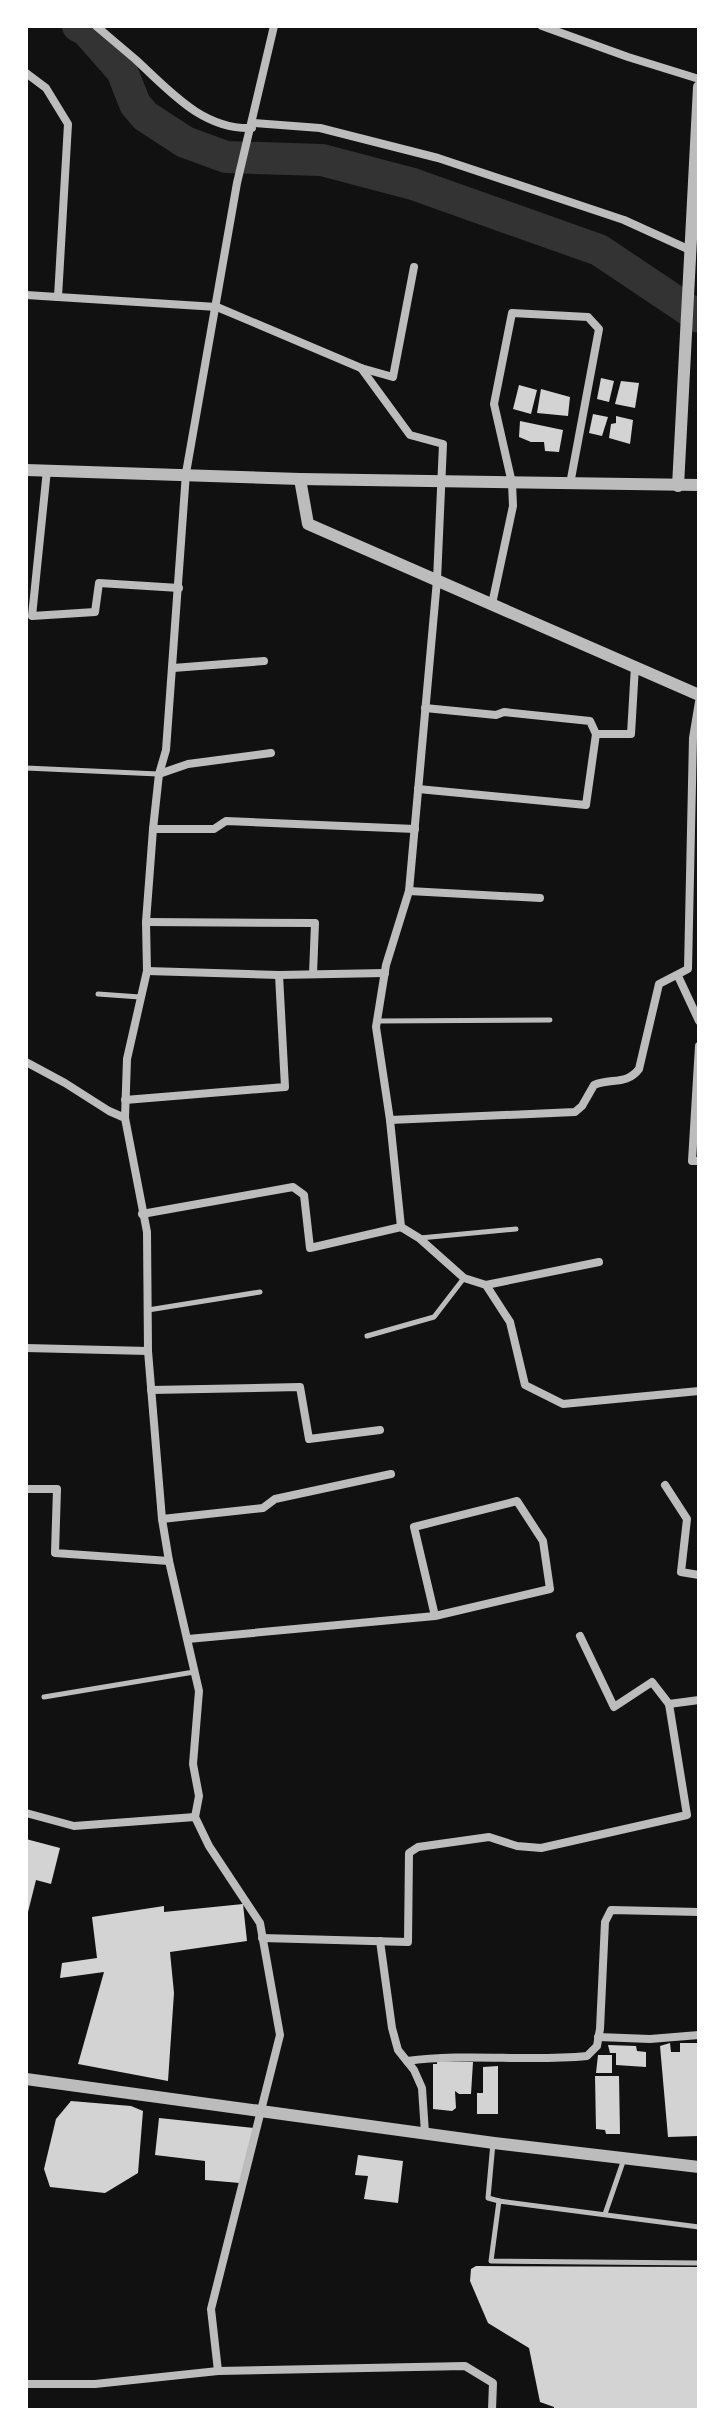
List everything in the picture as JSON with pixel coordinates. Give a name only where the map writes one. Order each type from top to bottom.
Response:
[{"type":"street","points":[[96,26],[179,102],[234,129],[320,128],[438,158],[624,220],[690,256]]},
{"type":"street","points":[[218,2371],[211,2309],[280,2035],[260,1923],[209,1846],[195,1817],[199,1796],[193,1764],[199,1691],[162,1519],[148,1351],[147,1232],[125,1118],[125,1100],[127,1059],[147,971],[146,922],[153,829],[159,774],[166,750],[186,473],[237,183],[274,26]]},
{"type":"street","points":[[542,26],[699,79]]},
{"type":"street","points":[[26,73],[46,88],[68,124],[58,297]]},
{"type":"street","points":[[678,486],[699,87]]},
{"type":"street","points":[[26,295],[217,307],[361,368],[393,377],[414,267]]},
{"type":"street","points":[[492,604],[513,506],[512,483],[494,404],[512,313],[588,317],[599,329],[570,484]]},
{"type":"street","points":[[361,368],[410,435],[443,444],[437,580],[409,891],[385,973],[377,1021],[401,1227]]},
{"type":"street","points":[[26,470],[699,487]]},
{"type":"street","points":[[47,470],[32,616],[95,612],[99,583],[179,588]]},
{"type":"street","points":[[300,479],[308,524],[699,695]]},
{"type":"street","points":[[173,668],[264,661]]},
{"type":"street","points":[[596,734],[631,734],[635,665]]},
{"type":"street","points":[[390,1120],[575,1112],[594,1085],[605,1080],[633,1078],[639,1069],[659,984],[688,969],[693,738],[699,702]]},
{"type":"street","points":[[418,789],[586,805],[596,734],[590,721],[425,708]]},
{"type":"street","points":[[159,774],[188,764],[271,753]]},
{"type":"street","points":[[153,829],[214,829],[226,821],[415,829]]},
{"type":"street","points":[[409,891],[540,898]]},
{"type":"street","points":[[146,922],[315,923],[313,974]]},
{"type":"street","points":[[147,971],[279,975],[385,973]]},
{"type":"street","points":[[125,1100],[285,1087],[279,975]]},
{"type":"street","points":[[678,976],[699,1021]]},
{"type":"street","points":[[699,1046],[692,1161],[699,1161]]},
{"type":"street","points":[[26,1062],[125,1118]]},
{"type":"street","points":[[142,1214],[293,1187],[304,1195],[310,1248],[401,1227],[419,1238],[464,1278],[486,1285],[599,1262]]},
{"type":"street","points":[[486,1285],[510,1322],[525,1385],[563,1404],[699,1391]]},
{"type":"street","points":[[26,1348],[148,1351]]},
{"type":"street","points":[[151,1390],[300,1387],[309,1439],[380,1430]]},
{"type":"street","points":[[162,1519],[263,1508],[275,1499],[391,1474]]},
{"type":"street","points":[[665,1485],[687,1519],[681,1572],[699,1575]]},
{"type":"street","points":[[26,1489],[57,1489],[55,1553],[169,1561]]},
{"type":"street","points":[[188,1639],[435,1616],[550,1589],[543,1541],[517,1501],[414,1527],[435,1616]]},
{"type":"street","points":[[262,1938],[408,1942],[409,1853],[418,1847],[489,1837],[517,1846],[541,1848],[687,1815],[669,1704],[652,1682],[614,1707],[580,1636]]},
{"type":"street","points":[[669,1704],[699,1700]]},
{"type":"street","points":[[26,1813],[74,1826],[195,1817]]},
{"type":"street","points":[[407,2061],[587,2056],[597,2046],[604,1983],[605,1922],[611,1910],[699,1912]]},
{"type":"street","points":[[380,1941],[392,2028],[398,2050],[422,2088],[425,2133]]},
{"type":"street","points":[[598,2037],[650,2039],[699,2035]]},
{"type":"street","points":[[26,2079],[494,2143],[699,2167]]},
{"type":"street","points":[[26,2384],[95,2384],[218,2371],[465,2366],[493,2383],[492,2410]]},
{"type":"lane","points":[[26,768],[159,774]]},
{"type":"lane","points":[[98,994],[141,997]]},
{"type":"lane","points":[[377,1021],[550,1020]]},
{"type":"lane","points":[[419,1238],[516,1229]]},
{"type":"lane","points":[[367,1336],[434,1317],[464,1278]]},
{"type":"lane","points":[[147,1310],[260,1292]]},
{"type":"lane","points":[[44,1697],[194,1672]]},
{"type":"lane","points":[[494,2143],[488,2198],[699,2227]]},
{"type":"lane","points":[[605,2214],[624,2158]]},
{"type":"lane","points":[[499,2201],[491,2261],[699,2263]]},
{"type":"building","points":[[601,378],[614,381],[609,402],[597,399]]},
{"type":"building","points":[[621,381],[639,383],[635,408],[615,404]]},
{"type":"building","points":[[519,385],[537,390],[531,414],[513,409]]},
{"type":"building","points":[[541,389],[570,397],[568,416],[537,413]]},
{"type":"building","points":[[593,414],[608,417],[602,436],[589,433]]},
{"type":"building","points":[[616,416],[633,420],[630,444],[609,438]]},
{"type":"building","points":[[520,421],[563,430],[559,452],[545,451],[544,442],[531,442],[519,437]]},
{"type":"building","points":[[26,1839],[60,1848],[51,1884],[36,1880],[27,1916]]},
{"type":"building","points":[[243,1904],[247,1941],[170,1952],[174,1993],[168,2081],[78,2064],[104,1972],[60,1978],[62,1963],[97,1958],[92,1917],[164,1906],[164,1912]]},
{"type":"building","points":[[670,2043],[671,2052],[680,2052],[680,2043],[699,2043],[699,2136],[668,2137],[660,2046]]},
{"type":"building","points":[[608,2045],[636,2046],[637,2051],[646,2052],[646,2067],[616,2065],[616,2053],[610,2053]]},
{"type":"building","points":[[598,2055],[612,2055],[612,2073],[596,2073]]},
{"type":"building","points":[[437,2061],[473,2062],[471,2094],[455,2091],[456,2108],[452,2111],[433,2109],[433,2064]]},
{"type":"building","points":[[498,2066],[498,2114],[477,2114],[477,2093],[483,2093],[483,2067]]},
{"type":"building","points":[[595,2076],[619,2076],[620,2134],[606,2134],[605,2130],[596,2129]]},
{"type":"building","points":[[71,2101],[131,2106],[143,2111],[138,2173],[105,2193],[50,2187],[44,2169],[56,2119]]},
{"type":"building","points":[[159,2118],[254,2128],[240,2183],[205,2180],[205,2161],[155,2155]]},
{"type":"building","points":[[358,2155],[403,2161],[398,2203],[364,2199],[368,2176],[355,2175]]},
{"type":"building","points":[[476,2266],[699,2267],[699,2410],[554,2410],[554,2407],[540,2402],[529,2348],[488,2323],[470,2281],[471,2269]]},
{"type":"waterway","points":[[78,26],[86,30],[122,71],[135,104],[145,116],[185,142],[226,157],[322,160],[413,184],[599,250],[699,317]]}]
